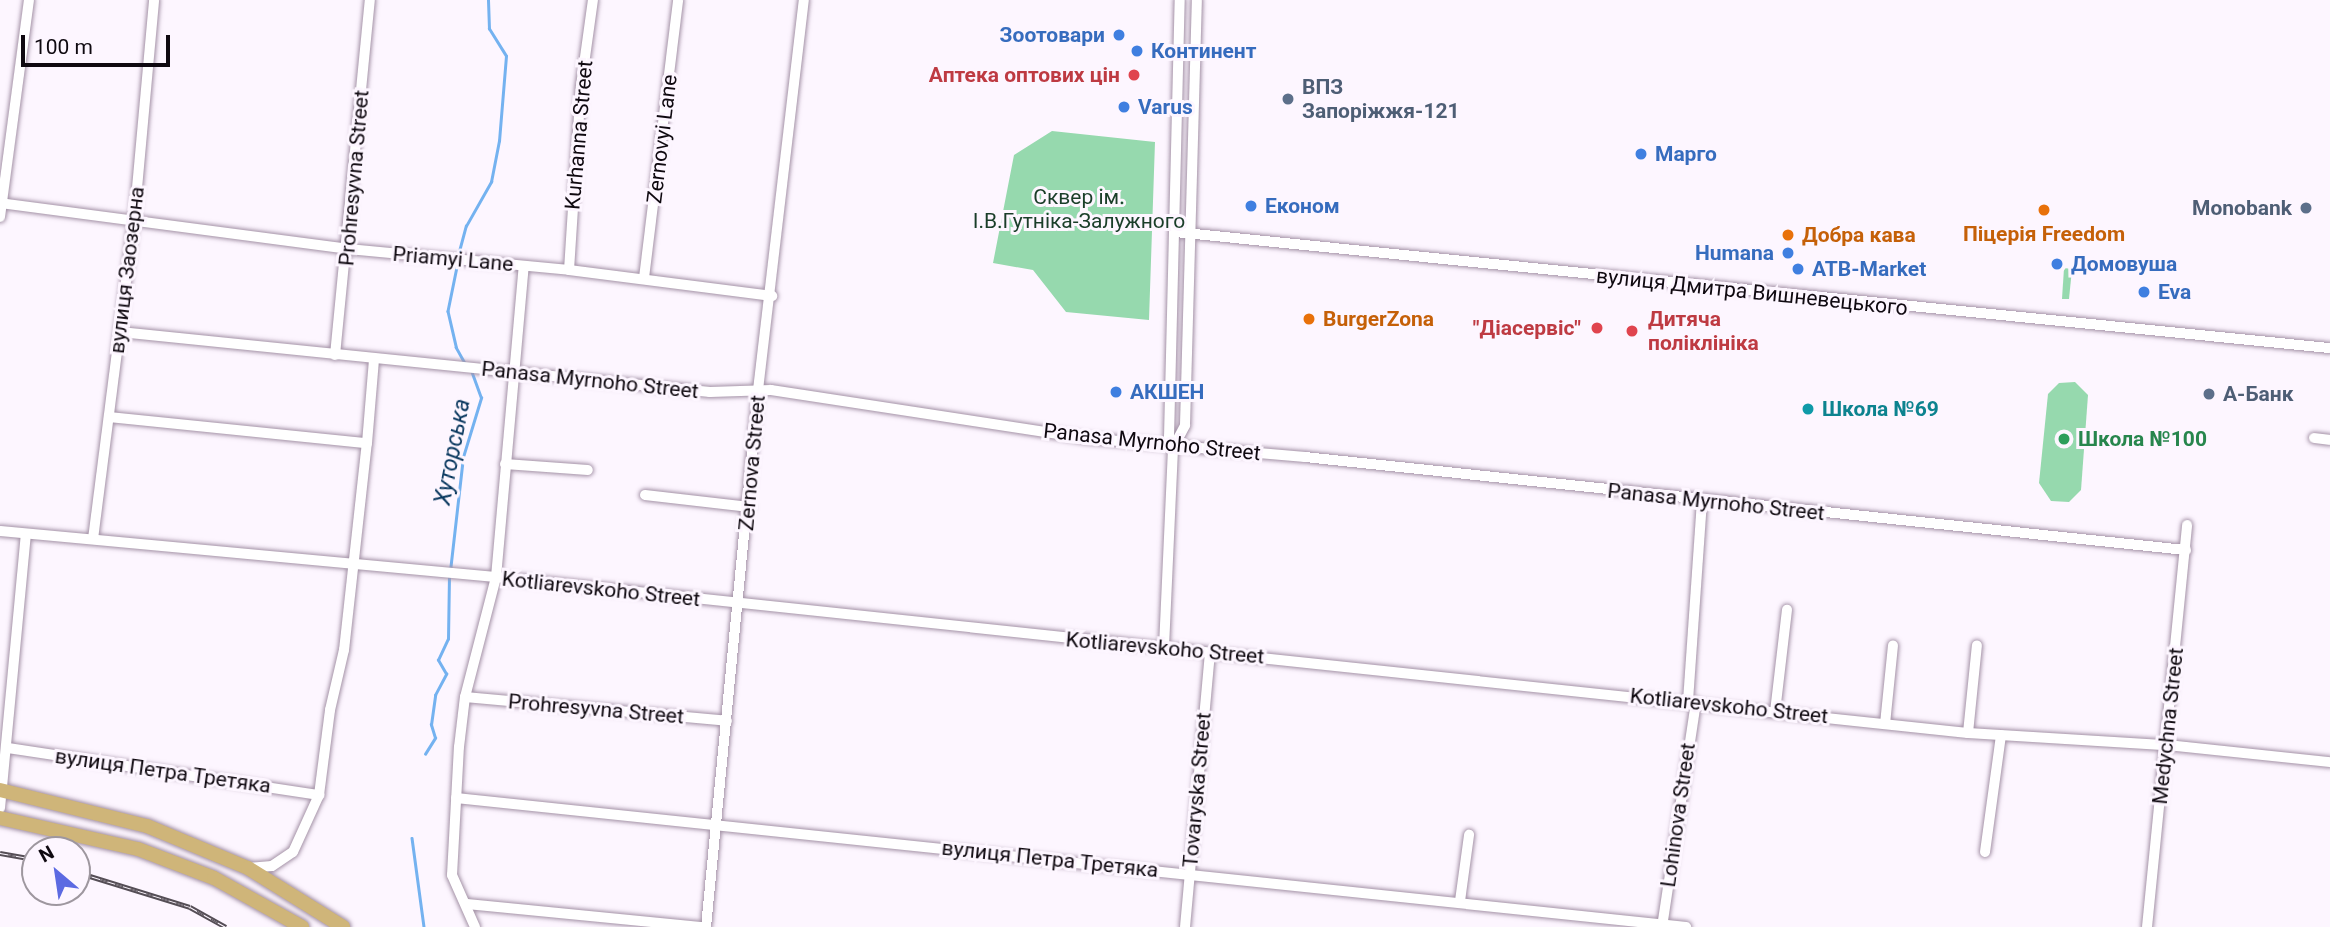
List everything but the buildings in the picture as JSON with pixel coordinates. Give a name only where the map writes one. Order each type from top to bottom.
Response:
[{"type":"main road","points":[[1,790],[147,826],[248,868],[343,927]]},
{"type":"main road","points":[[0,818],[138,849],[214,878],[302,927]]},
{"type":"street","points":[[0,216],[29,0]]},
{"type":"street","name":"вулиця Заозерна","points":[[93,538],[134,222],[154,0]]},
{"type":"street","name":"Prohresyvna Street","points":[[335,355],[348,249],[370,0]]},
{"type":"street","name":"Kurhanna Street","points":[[569,270],[581,86],[593,0]]},
{"type":"street","name":"Zernovyi Lane","points":[[643,278],[678,0]]},
{"type":"street","name":"Zernova Street","points":[[704,927],[749,507],[758,390],[772,296],[804,0]]},
{"type":"street","points":[[1164,647],[1173,448],[1169,427],[1174,328],[1174,195],[1180,0]]},
{"type":"street","points":[[1173,448],[1185,425],[1193,255],[1191,197],[1197,0]]},
{"type":"street","points":[[1174,195],[1182,205],[1191,197]]},
{"type":"street","name":"Priamyi Lane","points":[[1,203],[348,249],[643,278],[772,296]]},
{"type":"street","name":"вулиця Дмитра Вишневецького","points":[[1175,232],[2330,348]]},
{"type":"street","points":[[475,927],[452,875],[456,798],[465,697],[496,578],[512,372],[524,266]]},
{"type":"street","name":"Panasa Myrnoho Street","points":[[120,332],[374,360],[729,393],[758,390],[1173,448],[1305,457],[2186,550]]},
{"type":"street","points":[[248,868],[272,866],[293,852],[319,794],[354,565],[374,360]]},
{"type":"street","points":[[109,417],[368,443]]},
{"type":"street","points":[[2314,438],[2330,440]]},
{"type":"street","points":[[505,464],[588,470]]},
{"type":"street","points":[[645,495],[749,507]]},
{"type":"street","name":"Lohinova Street","points":[[1662,926],[1692,702],[1702,501]]},
{"type":"street","name":"Medychna Street","points":[[2147,927],[2187,525]]},
{"type":"street","name":"Kotliarevskoho Street","points":[[0,531],[449,573],[1968,733],[2167,745],[2330,762]]},
{"type":"street","points":[[0,808],[8,748],[26,534]]},
{"type":"street","points":[[1775,712],[1787,610]]},
{"type":"street","points":[[1885,724],[1893,645]]},
{"type":"street","points":[[1968,733],[1977,645]]},
{"type":"street","name":"Tovaryska Street","points":[[1185,927],[1210,653]]},
{"type":"street","name":"Prohresyvna Street","points":[[465,697],[727,721]]},
{"type":"street","points":[[1985,852],[2001,735]]},
{"type":"street","name":"вулиця Петра Третяка","points":[[8,748],[319,794]]},
{"type":"street","name":"вулиця Петра Третяка","points":[[456,798],[717,823],[1686,927]]},
{"type":"street","points":[[1460,901],[1469,835]]},
{"type":"street","points":[[467,904],[704,927]]},
{"type":"green space","name":"Сквер ім. І.В.Гутніка-Залужного","points":[[1052,131],[1155,142],[1149,320],[1066,312],[1033,270],[993,263],[1014,155]]},
{"type":"green space","points":[[2064,268],[2072,269],[2069,299],[2062,299]]},
{"type":"green space","name":"Школа №100","points":[[2075,382],[2088,395],[2081,490],[2069,502],[2051,501],[2039,483],[2048,394],[2059,383]]},
{"type":"waterway","name":"Хуторська","points":[[458,255],[466,226],[491,182],[499,141],[506,56],[489,29],[488,0]]},
{"type":"waterway","name":"Хуторська","points":[[458,262],[448,311],[456,347],[465,363]]},
{"type":"waterway","name":"Хуторська","points":[[450,571],[463,457],[481,398],[471,371]]},
{"type":"waterway","name":"Хуторська","points":[[425,754],[435,738],[431,725],[435,695],[446,674],[438,660],[448,639],[449,578]]},
{"type":"waterway","name":"Хуторська","points":[[412,838],[424,927]]},
{"type":"railway","points":[[0,853],[21,857]]},
{"type":"railway","points":[[91,876],[190,907],[226,927]]},
{"type":"place","name":"Зоотовари","points":[[1119,35]]},
{"type":"place","name":"Континент","points":[[1137,51]]},
{"type":"place","name":"Аптека оптових цін","points":[[1134,75]]},
{"type":"place","name":"ВПЗ Запоріжжя-121","points":[[1288,99]]},
{"type":"place","name":"Varus","points":[[1124,107]]},
{"type":"place","name":"Марго","points":[[1641,154]]},
{"type":"place","name":"Економ","points":[[1251,206]]},
{"type":"place","name":"Monobank","points":[[2306,208]]},
{"type":"place","name":"Піцерія Freedom","points":[[2044,210]]},
{"type":"place","name":"Добра кава","points":[[1788,235]]},
{"type":"place","name":"Humana","points":[[1788,253]]},
{"type":"place","name":"Домовуша","points":[[2057,264]]},
{"type":"place","name":"ATB-Market","points":[[1798,269]]},
{"type":"place","name":"Eva","points":[[2144,292]]},
{"type":"place","name":"BurgerZona","points":[[1309,319]]},
{"type":"place","name":"\"Діасервіс\"","points":[[1597,328]]},
{"type":"place","name":"Дитяча поліклініка","points":[[1632,331]]},
{"type":"place","name":"АКШЕН","points":[[1116,392]]},
{"type":"place","name":"А-Банк","points":[[2209,394]]},
{"type":"place","name":"Школа №69","points":[[1808,409]]},
{"type":"place","name":"Школа №100","points":[[2064,439]]}]
